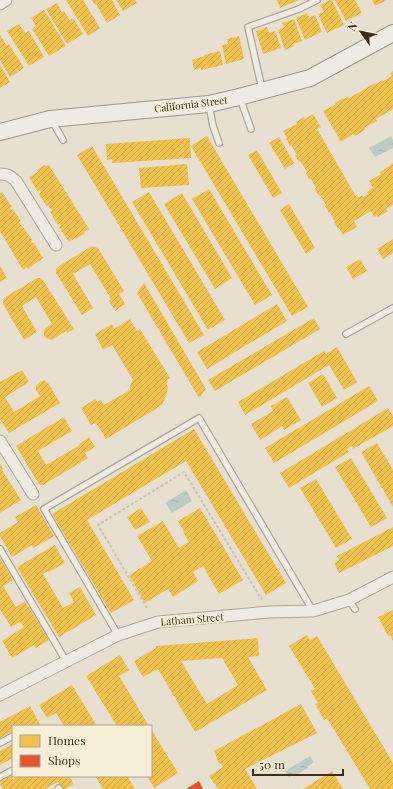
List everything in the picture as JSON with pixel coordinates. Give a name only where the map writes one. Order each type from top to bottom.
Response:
[{"type":"main road","name":"California Street","points":[[0,132],[50,119],[209,104],[240,97],[310,78],[393,33]]},
{"type":"street","points":[[0,4],[6,0]]},
{"type":"street","points":[[0,174],[10,176],[16,181],[56,244]]},
{"type":"street","points":[[0,441],[33,494]]},
{"type":"street","name":"Latham Street","points":[[0,695],[118,635],[158,622],[269,612],[312,611],[349,600],[393,577]]},
{"type":"lane","points":[[263,91],[248,28],[299,9],[317,0]]},
{"type":"lane","points":[[240,97],[251,129]]},
{"type":"lane","points":[[209,104],[213,126],[219,143]]},
{"type":"lane","points":[[50,119],[63,140]]},
{"type":"lane","points":[[346,334],[393,308]]},
{"type":"lane","points":[[118,635],[44,509],[199,418],[312,611]]},
{"type":"lane","points":[[0,549],[66,661]]},
{"type":"lane","points":[[349,600],[355,610]]},
{"type":"lane","points":[[0,743],[12,737]]},
{"type":"lane","points":[[0,777],[12,771]]},
{"type":"path","points":[[147,608],[98,525],[184,472],[262,600]]},
{"type":"water","points":[[391,136],[393,140],[393,148],[375,157],[369,148]]},
{"type":"water","points":[[186,490],[192,501],[172,513],[165,503]]},
{"type":"water","points":[[310,756],[314,762],[307,767],[308,768],[289,778],[285,771]]},
{"type":"building: Homes","points":[[66,0],[83,0],[100,28],[88,36]]},
{"type":"building: Homes","points":[[92,0],[112,0],[120,15],[107,23]]},
{"type":"building: Homes","points":[[116,0],[135,0],[137,3],[123,11]]},
{"type":"building: Homes","points":[[277,0],[299,0],[280,8]]},
{"type":"building: Homes","points":[[332,0],[344,25],[327,33],[318,14],[324,12],[320,5]]},
{"type":"building: Homes","points":[[335,0],[355,0],[362,13],[346,21]]},
{"type":"building: Homes","points":[[372,0],[387,0],[375,6]]},
{"type":"building: Homes","points":[[57,3],[62,12],[64,11],[70,20],[73,18],[83,34],[67,44],[46,9]]},
{"type":"building: Homes","points":[[44,10],[66,46],[49,56],[32,29],[36,26],[31,18]]},
{"type":"building: Homes","points":[[307,13],[309,18],[315,15],[322,32],[305,40],[296,18]]},
{"type":"building: Homes","points":[[294,19],[302,41],[293,44],[294,46],[285,50],[278,30],[284,27],[282,23]]},
{"type":"building: Homes","points":[[19,24],[25,33],[29,31],[44,57],[29,66],[7,31]]},
{"type":"building: Homes","points":[[267,27],[269,33],[275,31],[281,48],[263,54],[256,31]]},
{"type":"building: Homes","points":[[0,35],[7,46],[9,44],[24,68],[10,77],[0,60]]},
{"type":"building: Homes","points":[[239,36],[244,59],[226,64],[222,45],[228,44],[227,39]]},
{"type":"building: Homes","points":[[220,51],[223,65],[194,70],[192,60]]},
{"type":"building: Homes","points":[[0,65],[10,82],[0,88]]},
{"type":"building: Homes","points":[[393,71],[393,109],[376,119],[377,121],[364,128],[365,130],[355,136],[353,134],[341,142],[323,111],[336,104],[335,103],[343,98],[349,98],[375,83],[376,84],[392,76],[390,73]]},
{"type":"building: Homes","points":[[313,114],[321,127],[317,129],[357,198],[368,194],[367,192],[373,188],[369,181],[381,174],[380,172],[393,163],[393,205],[386,209],[388,211],[378,217],[377,215],[374,217],[371,211],[354,221],[357,227],[343,235],[315,189],[316,188],[311,179],[309,179],[306,173],[307,172],[300,161],[299,162],[295,155],[297,155],[291,145],[290,146],[283,131],[297,124],[296,122],[304,117],[305,119]]},
{"type":"building: Homes","points":[[207,136],[308,307],[292,316],[191,146]]},
{"type":"building: Homes","points":[[279,137],[294,163],[285,169],[269,143]]},
{"type":"building: Homes","points":[[190,138],[191,158],[112,163],[112,159],[107,160],[106,144]]},
{"type":"building: Homes","points":[[92,146],[204,335],[189,343],[77,155]]},
{"type":"building: Homes","points":[[257,150],[282,193],[273,198],[248,155]]},
{"type":"building: Homes","points":[[187,164],[189,185],[141,188],[139,168]]},
{"type":"building: Homes","points":[[45,165],[49,165],[89,229],[76,239],[75,238],[69,242],[59,227],[61,226],[59,224],[58,225],[50,212],[52,211],[48,205],[47,207],[39,194],[41,192],[39,190],[37,191],[29,177],[38,172],[37,170]]},
{"type":"building: Homes","points":[[209,189],[272,295],[255,305],[192,199]]},
{"type":"building: Homes","points":[[2,192],[12,207],[10,208],[12,210],[13,209],[21,221],[19,222],[43,258],[28,269],[27,267],[23,270],[0,231],[0,193]]},
{"type":"building: Homes","points":[[149,192],[225,320],[208,330],[132,202]]},
{"type":"building: Homes","points":[[182,193],[232,278],[215,289],[164,204]]},
{"type":"building: Homes","points":[[289,204],[315,248],[306,254],[280,210]]},
{"type":"building: Homes","points":[[393,239],[393,253],[383,259],[377,249]]},
{"type":"building: Homes","points":[[92,246],[98,248],[124,291],[119,294],[125,304],[115,311],[109,301],[111,299],[90,264],[73,274],[93,308],[82,315],[56,273],[56,269]]},
{"type":"building: Homes","points":[[360,259],[367,271],[353,279],[346,267]]},
{"type":"building: Homes","points":[[0,266],[7,278],[0,282]]},
{"type":"building: Homes","points":[[37,278],[41,278],[43,280],[74,329],[67,333],[66,331],[52,340],[44,336],[45,328],[52,324],[36,297],[22,306],[37,332],[24,340],[3,304],[4,298]]},
{"type":"building: Homes","points":[[144,283],[206,389],[199,398],[137,293]]},
{"type":"building: Homes","points":[[277,304],[287,321],[207,369],[197,352]]},
{"type":"building: Homes","points":[[314,318],[320,329],[215,391],[208,380]]},
{"type":"building: Homes","points":[[130,319],[137,331],[140,329],[170,378],[166,383],[168,387],[162,405],[106,439],[96,423],[91,425],[81,408],[95,399],[97,402],[101,400],[104,405],[130,390],[133,380],[112,345],[103,350],[95,334],[112,324],[114,329]]},
{"type":"building: Homes","points":[[337,347],[357,382],[344,390],[329,365],[245,415],[238,402],[324,351],[326,354]]},
{"type":"building: Homes","points":[[22,370],[29,382],[5,397],[14,412],[40,396],[36,390],[36,386],[44,380],[48,383],[60,403],[9,433],[0,419],[0,382]]},
{"type":"building: Homes","points":[[323,374],[337,398],[322,407],[308,383]]},
{"type":"building: Homes","points":[[369,386],[378,401],[274,463],[265,448]]},
{"type":"building: Homes","points":[[287,397],[301,420],[284,430],[282,426],[260,440],[251,424],[273,411],[271,406]]},
{"type":"building: Homes","points":[[388,408],[393,416],[393,426],[353,449],[352,446],[347,449],[349,452],[289,488],[280,473]]},
{"type":"building: Homes","points":[[64,417],[72,431],[38,451],[46,465],[80,445],[79,444],[89,437],[95,447],[85,453],[88,458],[43,485],[40,485],[16,446]]},
{"type":"building: Homes","points":[[194,429],[286,583],[266,595],[186,461],[87,520],[134,600],[111,613],[52,514]]},
{"type":"building: Homes","points":[[377,443],[393,470],[393,507],[361,452]]},
{"type":"building: Homes","points":[[351,458],[387,518],[371,527],[335,467]]},
{"type":"building: Homes","points":[[0,463],[3,469],[2,470],[21,500],[0,513]]},
{"type":"building: Homes","points":[[316,479],[352,539],[336,548],[300,488]]},
{"type":"building: Homes","points":[[36,505],[54,536],[33,548],[32,545],[12,557],[0,536],[0,533],[18,522],[15,517]]},
{"type":"building: Homes","points":[[141,508],[150,522],[135,530],[127,517]]},
{"type":"building: Homes","points":[[200,508],[243,580],[219,594],[203,566],[193,572],[198,581],[173,597],[168,589],[145,603],[129,575],[152,561],[137,536],[163,521],[179,548],[189,542],[178,521]]},
{"type":"building: Homes","points":[[393,527],[393,546],[339,573],[334,563],[339,560],[337,556]]},
{"type":"building: Homes","points":[[55,545],[65,563],[43,574],[63,608],[74,602],[69,593],[80,587],[96,615],[59,637],[17,567]]},
{"type":"building: Homes","points":[[0,558],[13,580],[3,586],[16,607],[25,601],[49,640],[36,648],[34,645],[12,658],[2,641],[24,627],[20,622],[11,627],[0,609]]},
{"type":"building: Homes","points":[[393,610],[393,641],[390,635],[388,636],[378,617]]},
{"type":"building: Homes","points":[[307,635],[310,640],[317,636],[393,763],[393,789],[370,789],[327,718],[324,720],[315,704],[318,703],[311,691],[315,689],[289,646]]},
{"type":"building: Homes","points":[[258,638],[259,656],[248,657],[267,690],[195,732],[158,669],[143,677],[134,661],[156,648],[156,646]],"holes":[[[222,658],[238,685],[207,704],[181,661]]]},
{"type":"building: Homes","points":[[120,655],[129,670],[119,676],[148,725],[116,725],[86,676]]},
{"type":"building: Homes","points":[[72,685],[96,725],[63,725],[56,713],[47,718],[39,705]]},
{"type":"building: Homes","points":[[301,704],[317,733],[245,769],[257,789],[218,789],[209,776],[223,767],[221,763],[219,764],[214,751]]},
{"type":"building: Homes","points":[[30,706],[40,725],[12,725],[12,732],[0,738],[0,722]]},
{"type":"building: Homes","points":[[152,731],[178,773],[154,788],[148,777],[152,777]]},
{"type":"building: Homes","points":[[12,745],[12,759],[0,765],[0,751]]},
{"type":"building: Homes","points":[[332,771],[343,789],[303,789]]},
{"type":"building: Homes","points":[[11,775],[13,779],[17,777],[70,777],[74,784],[65,789],[62,789],[58,782],[45,789],[3,789],[0,781]]},
{"type":"building: Homes","points":[[96,777],[128,777],[135,789],[103,789]]},
{"type":"building: Shops","points":[[199,781],[203,789],[186,789]]}]
